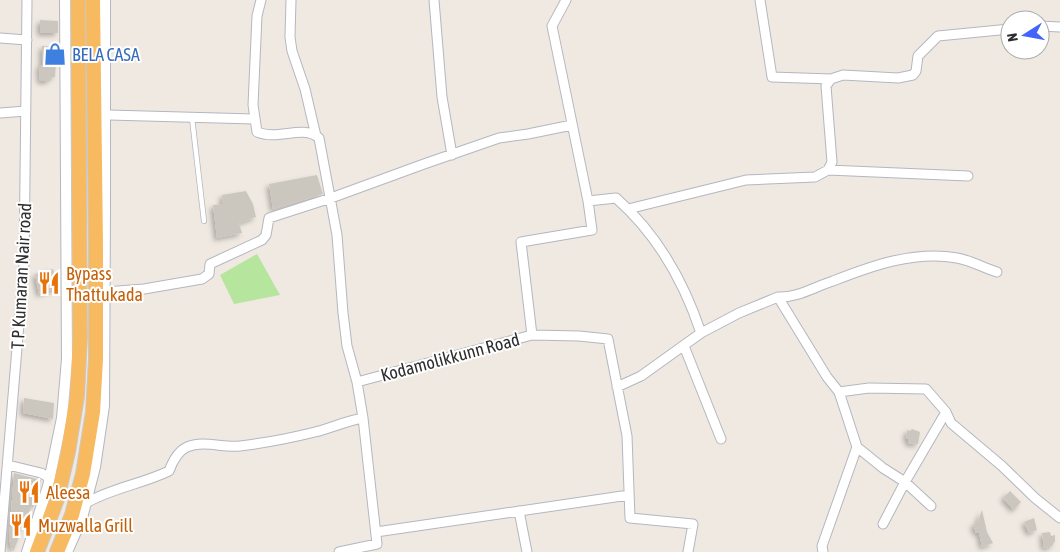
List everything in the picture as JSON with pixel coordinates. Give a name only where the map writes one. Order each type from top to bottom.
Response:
[{"type":"highway","points":[[37,552],[57,499],[68,452],[77,396],[80,337],[78,0]]},
{"type":"highway","points":[[57,552],[72,515],[83,474],[93,412],[96,359],[96,246],[92,0]]},
{"type":"street","name":"T P Kumaran Nair road","points":[[0,552],[24,264],[27,0]]},
{"type":"street","points":[[27,552],[50,478],[62,418],[67,359],[65,0]]},
{"type":"street","points":[[68,552],[82,518],[95,467],[104,406],[104,0]]},
{"type":"street","points":[[261,0],[254,63],[253,105],[257,132],[267,136],[299,132],[312,133],[319,138],[337,235],[342,313],[347,346],[357,382]]},
{"type":"street","points":[[291,0],[290,37],[292,51],[305,89],[316,136]]},
{"type":"street","points":[[434,0],[442,97],[452,155]]},
{"type":"street","points":[[566,0],[552,26],[588,201],[616,198],[628,209],[669,262],[685,290],[701,333]]},
{"type":"street","points":[[760,0],[772,77],[831,79],[843,76],[907,77],[916,70],[918,56],[938,36],[1000,30]]},
{"type":"street","points":[[0,38],[27,40]]},
{"type":"street","points":[[828,170],[832,162],[826,86],[831,79]]},
{"type":"street","points":[[0,113],[26,111]]},
{"type":"street","points":[[109,115],[254,120]]},
{"type":"street","points":[[105,292],[144,289],[202,279],[209,274],[210,264],[262,240],[266,235],[269,218],[500,138],[572,125]]},
{"type":"street","points":[[628,209],[746,180],[815,177],[828,170],[968,176]]},
{"type":"street","name":"Kodamolikkunn Road","points":[[376,532],[357,382],[532,335],[522,242],[592,230],[588,201]]},
{"type":"street","points":[[617,386],[641,376],[701,333],[739,312],[778,297],[790,297],[892,261],[926,256],[957,258],[997,272]]},
{"type":"street","points":[[778,297],[839,392],[857,447],[883,468],[905,482],[930,506]]},
{"type":"street","points":[[532,335],[608,339],[627,436],[630,518],[693,524],[688,552]]},
{"type":"street","points":[[684,346],[721,439]]},
{"type":"street","points":[[839,392],[869,388],[926,389],[946,412],[951,423],[1002,466],[1034,498],[1060,518]]},
{"type":"street","points":[[883,524],[946,412]]},
{"type":"street","points":[[86,503],[98,496],[152,480],[169,471],[173,461],[185,448],[203,444],[238,446],[274,440],[317,432],[346,421],[363,418]]},
{"type":"street","points":[[823,552],[822,546],[857,447]]},
{"type":"street","points":[[8,465],[41,473],[50,478]]},
{"type":"street","points":[[338,552],[377,544],[376,532],[629,495]]},
{"type":"street","points":[[519,511],[527,552]]},
{"type":"lane","points":[[192,118],[204,221]]},
{"type":"green space","points":[[257,254],[280,295],[234,304],[220,275]]},
{"type":"building","points":[[40,20],[58,21],[58,33],[40,33]]},
{"type":"building","points":[[42,46],[57,47],[55,77],[50,77],[50,81],[40,81],[39,65],[42,65]]},
{"type":"building","points":[[317,175],[323,194],[273,209],[269,184]]},
{"type":"building","points":[[246,191],[253,204],[256,217],[239,223],[242,233],[217,238],[213,205],[223,204],[222,195]]},
{"type":"building","points":[[53,269],[58,288],[39,294],[35,274]]},
{"type":"building","points":[[24,398],[54,403],[53,419],[23,413]]},
{"type":"building","points":[[912,429],[920,432],[918,444],[908,443],[906,438],[907,430],[910,431]]},
{"type":"building","points":[[14,473],[41,480],[33,508],[31,507],[13,552],[9,540]]},
{"type":"building","points":[[1010,491],[1021,502],[1014,510],[1003,498]]},
{"type":"building","points":[[982,510],[987,532],[993,543],[982,547],[979,532],[976,533],[973,524],[977,523]]},
{"type":"building","points":[[1034,518],[1037,530],[1029,533],[1024,522]]},
{"type":"building","points":[[1050,532],[1051,536],[1055,535],[1055,541],[1052,546],[1044,548],[1042,533]]},
{"type":"place","name":"BELA CASA","points":[[55,54]]},
{"type":"place","name":"Bypass Thattukada","points":[[49,283]]},
{"type":"place","name":"Aleesa","points":[[29,492]]},
{"type":"place","name":"Muzwalla Grill","points":[[21,525]]}]
